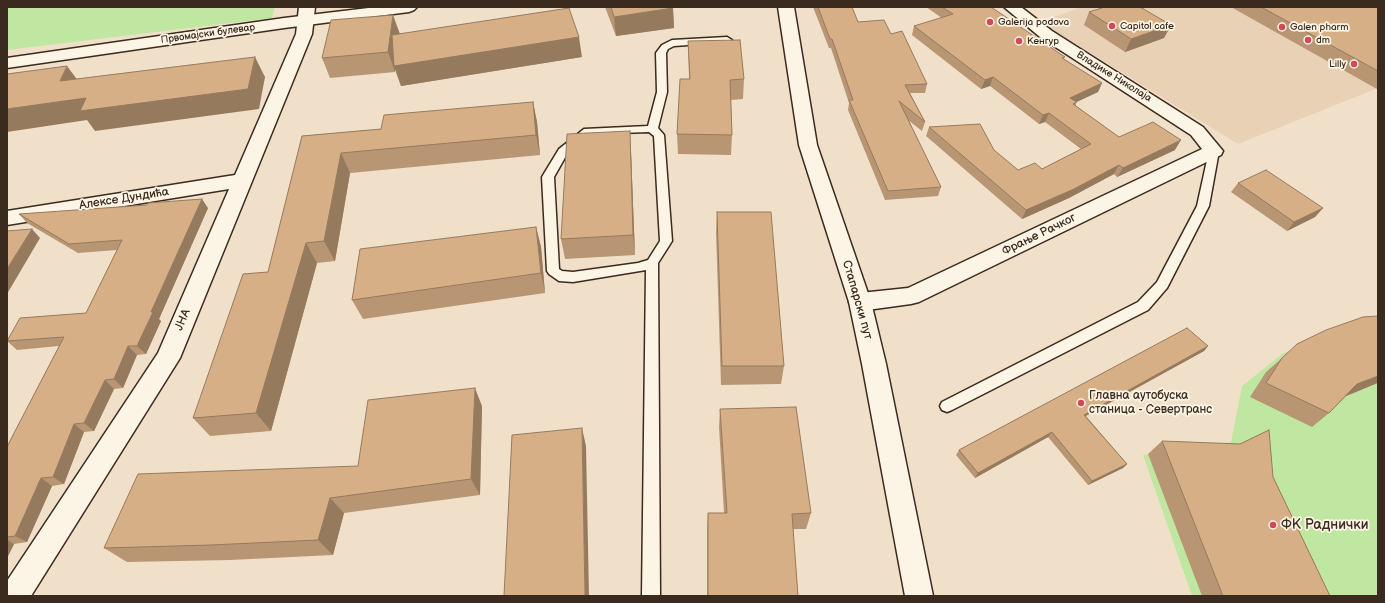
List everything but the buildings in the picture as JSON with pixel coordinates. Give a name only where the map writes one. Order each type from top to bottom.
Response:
[{"type":"street","name":"Првомајски булевар","points":[[7,63],[306,14],[339,17],[409,7]]},
{"type":"street","name":"Стапарски пут","points":[[786,7],[808,145],[860,302],[874,364],[919,596]]},
{"type":"street","name":"Владике Николаја","points":[[1012,7],[1046,34],[1197,131],[1214,151]]},
{"type":"street","name":"ЈНА","points":[[14,596],[168,358],[304,34],[306,14]]},
{"type":"street","name":"Фрање Рачког","points":[[860,302],[911,296],[1214,151]]},
{"type":"street","name":"Алексе Дундића","points":[[7,218],[242,180]]},
{"type":"lane","points":[[652,129],[662,92],[662,53],[665,47],[672,43],[726,40]]},
{"type":"lane","points":[[651,596],[652,263],[666,241],[659,135],[652,129],[588,131],[563,152],[548,177],[552,271],[560,276],[573,277],[640,268],[652,263]]},
{"type":"lane","points":[[947,406],[1143,306],[1162,285],[1203,206],[1214,151]]},
{"type":"shaded area","points":[[1082,7],[1373,7],[1378,88],[1238,144],[1040,22]]},
{"type":"green space","points":[[7,7],[275,7],[272,18],[7,50]]},
{"type":"green space","name":"ФК Раднички","points":[[1378,329],[1378,596],[1192,596],[1143,455],[1231,442],[1242,386],[1282,354],[1334,332]]},
{"type":"place","name":"Galerija podova","points":[[990,22]]},
{"type":"place","name":"Capitol cafe","points":[[1112,26]]},
{"type":"place","name":"Galen pharm","points":[[1282,27]]},
{"type":"place","name":"dm","points":[[1308,40]]},
{"type":"place","name":"Кенгур","points":[[1019,41]]},
{"type":"place","name":"Lilly","points":[[1354,64]]},
{"type":"place","name":"Главна аутобуска станица - Севертранс","points":[[1081,403]]},
{"type":"place","name":"ФК Раднички","points":[[1273,525]]}]
